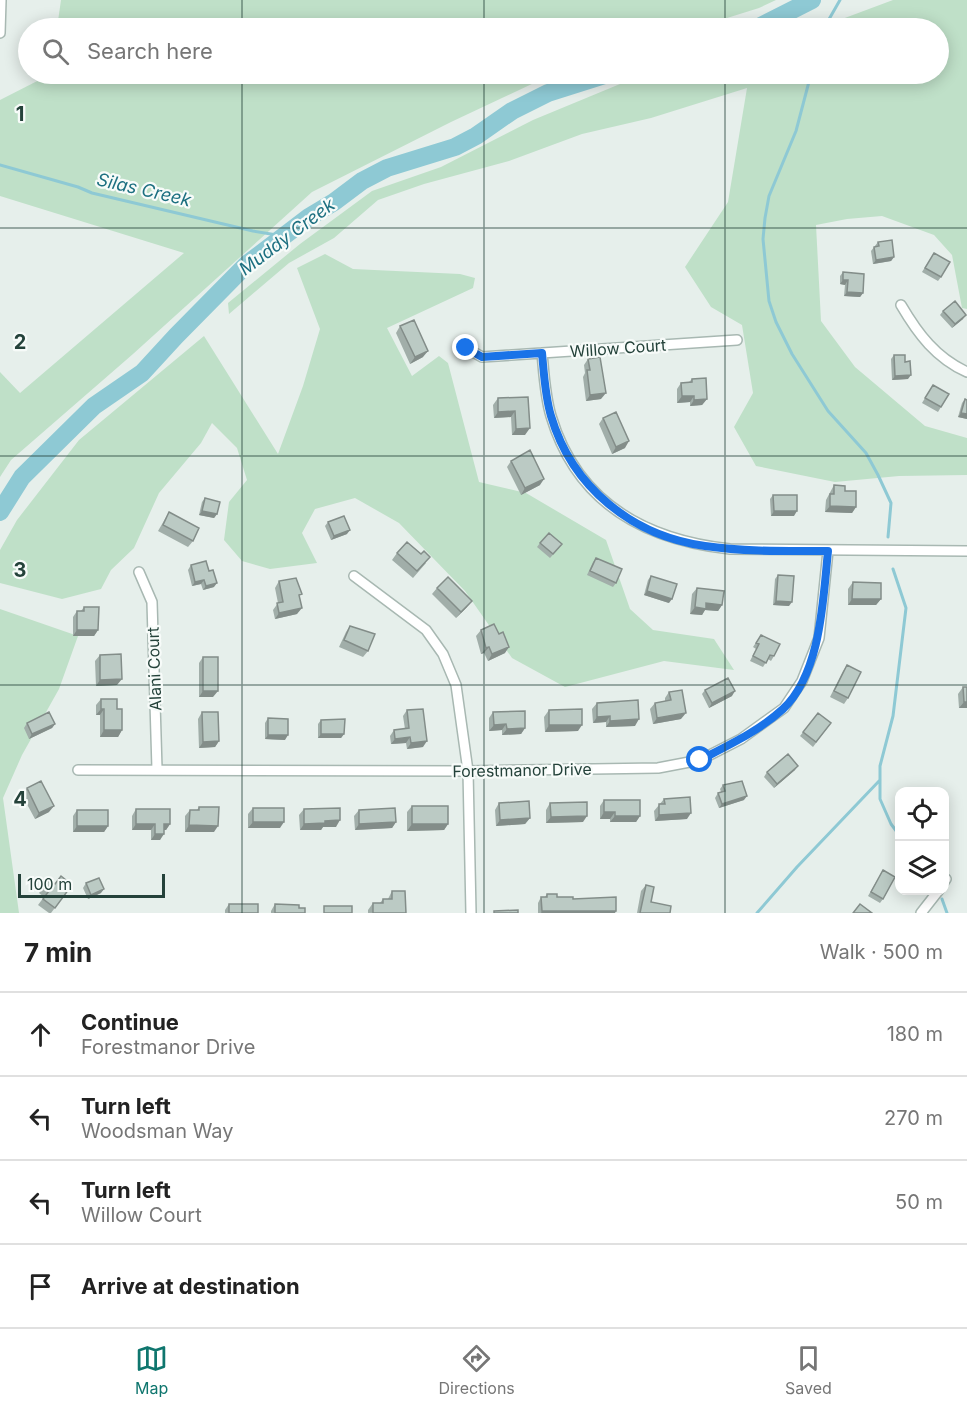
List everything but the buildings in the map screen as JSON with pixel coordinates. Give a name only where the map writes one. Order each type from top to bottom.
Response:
[{"type":"street","points":[[0,33],[1,0]]},
{"type":"street","points":[[901,305],[913,326],[931,347],[967,372]]},
{"type":"street","name":"Willow Court","points":[[466,348],[482,357],[737,340]]},
{"type":"street","points":[[542,353],[550,415],[562,446],[587,485],[618,513],[658,534],[703,546],[755,550],[967,551]]},
{"type":"street","name":"Forestmanor Drive","points":[[78,770],[468,771],[658,768],[700,760],[741,739],[784,708],[802,681],[819,638],[828,551]]},
{"type":"street","name":"Alani Court","points":[[139,572],[152,602],[157,769]]},
{"type":"street","points":[[354,576],[426,630],[443,654],[456,685],[468,771],[471,913]]},
{"type":"street","points":[[921,913],[936,895]]},
{"type":"green space","points":[[61,0],[776,0],[727,18],[58,18]]},
{"type":"green space","points":[[893,0],[967,0],[967,309],[962,308],[952,255],[934,235],[882,216],[816,225],[821,321],[855,367],[925,426],[967,438],[967,475],[899,476],[835,482],[756,466],[734,427],[753,393],[742,325],[711,307],[685,267],[728,202],[747,88],[651,118],[582,134],[509,161],[424,184],[378,200],[334,238],[289,263],[229,314],[228,303],[300,244],[372,191],[441,167],[533,120],[620,84],[949,84],[949,18],[845,18]]},
{"type":"green space","points":[[31,84],[532,84],[312,192],[133,354],[11,460],[0,477],[0,372],[20,393],[184,253],[0,196],[0,100]]},
{"type":"green space","points":[[325,254],[353,269],[460,274],[475,278],[473,288],[387,328],[412,376],[439,356],[448,363],[479,482],[526,493],[606,540],[630,609],[653,630],[714,639],[734,670],[664,661],[565,687],[512,658],[465,591],[399,523],[355,498],[315,509],[302,533],[317,563],[270,569],[242,561],[224,540],[229,502],[247,480],[237,448],[212,423],[201,443],[159,493],[134,548],[111,570],[101,589],[62,599],[0,583],[0,550],[17,520],[79,440],[204,336],[278,454],[303,386],[320,329],[297,268]]},
{"type":"green space","points":[[0,609],[78,636],[59,689],[22,755],[3,798],[19,913],[0,913]]},
{"type":"waterway","name":"Muddy Creek","points":[[777,18],[812,0]]},
{"type":"waterway","points":[[830,18],[840,0]]},
{"type":"waterway","name":"Muddy Creek","points":[[0,512],[22,477],[94,406],[142,373],[247,264],[309,217],[362,181],[387,168],[455,147],[476,136],[512,111],[548,93],[576,84]]},
{"type":"waterway","points":[[808,84],[796,131],[769,196],[765,218],[763,239],[769,301],[776,322],[792,354],[828,411],[866,453],[878,475],[891,503],[888,537]]},
{"type":"waterway","name":"Silas Creek","points":[[0,165],[92,193],[283,236]]},
{"type":"waterway","points":[[893,569],[906,608],[893,716],[880,766],[880,799],[895,829]]},
{"type":"waterway","points":[[757,913],[797,867],[880,780]]},
{"type":"waterway","points":[[942,899],[947,913]]},
{"type":"route","points":[[466,348],[482,357],[542,353],[550,415],[567,456],[587,485],[600,498],[618,513],[637,524],[658,534],[703,546],[755,550],[828,551],[819,638],[802,681],[784,708],[741,739],[700,760]]}]
